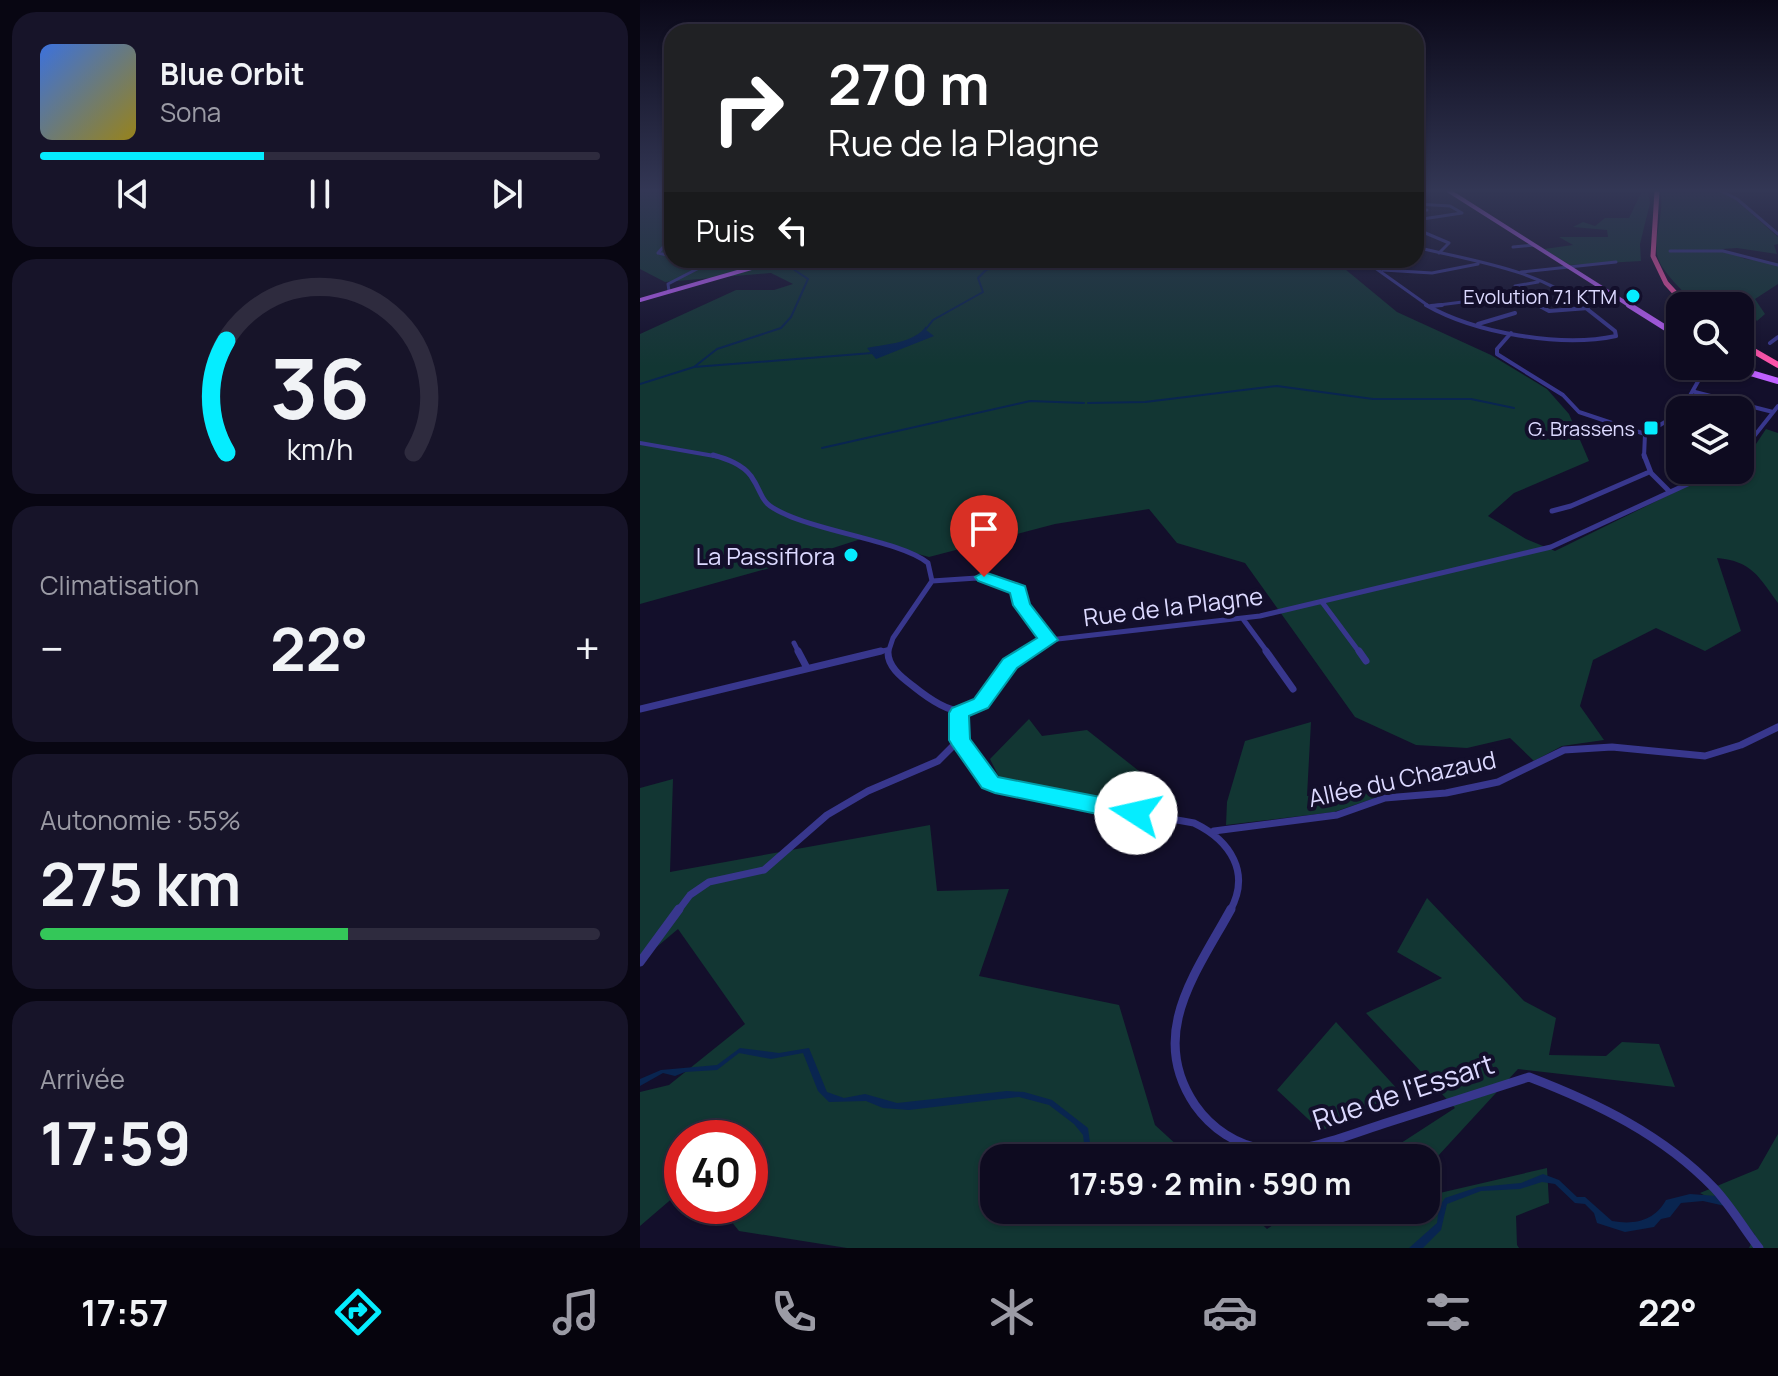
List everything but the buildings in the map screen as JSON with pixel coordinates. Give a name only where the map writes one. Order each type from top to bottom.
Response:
[{"type":"highway","points":[[1653,249],[1662,278],[1674,292]]},
{"type":"highway","points":[[1754,353],[1778,366]]},
{"type":"main road","points":[[1541,249],[1666,328]]},
{"type":"main road","points":[[640,300],[704,284],[745,268]]},
{"type":"main road","points":[[1754,374],[1778,381]]},
{"type":"street","points":[[1379,268],[1407,292],[1431,306],[1478,324],[1511,333],[1566,338],[1616,336],[1615,331],[1588,308],[1521,272],[1425,249]]},
{"type":"street","points":[[1439,253],[1443,249]]},
{"type":"street","points":[[1670,251],[1715,250],[1778,265]]},
{"type":"street","points":[[1521,272],[1616,262]]},
{"type":"street","points":[[1383,270],[1432,273],[1482,263]]},
{"type":"street","points":[[669,291],[668,284],[697,268]]},
{"type":"street","points":[[1515,286],[1538,282]]},
{"type":"street","points":[[1566,294],[1605,289]]},
{"type":"street","points":[[1431,306],[1494,298]]},
{"type":"street","points":[[1537,304],[1549,311],[1588,308]]},
{"type":"street","points":[[1478,324],[1515,313]]},
{"type":"street","points":[[1511,333],[1497,349],[1497,354],[1563,395],[1579,412],[1645,434]]},
{"type":"street","points":[[1770,343],[1778,337]]},
{"type":"street","points":[[1692,396],[1700,380]]},
{"type":"street","points":[[1695,392],[1773,412]]},
{"type":"street","points":[[1754,436],[1778,406]]},
{"type":"street","points":[[1666,421],[1645,434],[1642,452],[1647,473],[1670,492]]},
{"type":"street","points":[[640,443],[692,449],[740,466],[751,475],[757,497],[772,509],[918,556],[931,566],[932,581],[887,650],[888,661],[941,710],[959,713],[959,740],[990,782],[1002,788],[1194,823],[1214,831]]},
{"type":"street","points":[[1552,511],[1571,506],[1647,473]]},
{"type":"street","name":"Rue de la Plagne","points":[[959,713],[981,703],[1010,663],[1022,653],[1049,640],[1243,619],[1551,547],[1687,484]]},
{"type":"street","points":[[932,581],[977,576],[1012,585],[1019,590],[1022,605],[1030,618],[1049,640]]},
{"type":"street","points":[[1322,602],[1366,661]]},
{"type":"street","points":[[1243,619],[1293,689]]},
{"type":"street","points":[[794,643],[807,668]]},
{"type":"street","points":[[640,709],[887,650]]},
{"type":"street","name":"Allée du Chazaud","points":[[1214,831],[1337,815],[1385,798],[1446,793],[1498,782],[1564,750],[1612,747],[1705,756],[1741,745],[1778,727]]},
{"type":"street","points":[[640,962],[690,895],[709,882],[764,870],[827,815],[868,791],[938,761],[959,740]]},
{"type":"street","name":"Rue de l'Essart","points":[[1214,831],[1232,854],[1240,879],[1239,895],[1177,1013],[1172,1038],[1178,1075],[1198,1110],[1211,1125],[1244,1144],[1282,1151],[1317,1145],[1529,1077],[1637,1126],[1690,1164],[1717,1192],[1759,1248]]},
{"type":"green space","points":[[640,249],[664,249],[664,268],[1344,268],[1397,312],[1491,355],[1547,389],[1569,414],[1589,461],[1514,493],[1488,516],[1526,539],[1555,551],[1681,489],[1684,484],[1754,484],[1754,447],[1766,429],[1778,433],[1778,603],[1754,572],[1739,563],[1717,558],[1741,631],[1705,651],[1656,628],[1593,660],[1580,706],[1604,740],[1562,746],[1534,761],[1510,738],[1467,748],[1416,745],[1355,717],[1245,563],[1177,543],[1149,509],[1055,524],[929,557],[861,539],[640,604],[640,334],[736,290],[774,290],[793,284],[771,273],[665,282],[640,269]]},
{"type":"green space","points":[[1544,249],[1640,249],[1641,261],[1570,265]]},
{"type":"green space","points":[[1657,249],[1723,249],[1745,259],[1778,263],[1778,284],[1755,299],[1765,314],[1757,321],[1754,317],[1754,292],[1684,292],[1659,260]]},
{"type":"green space","points":[[1745,249],[1775,249],[1777,254]]},
{"type":"green space","points":[[1029,719],[1042,736],[1087,730],[1177,801],[1174,812],[1001,781],[990,759]]},
{"type":"green space","points":[[1311,722],[1307,796],[1376,790],[1378,797],[1334,812],[1226,825],[1227,802],[1245,741]]},
{"type":"green space","points":[[673,779],[670,872],[930,825],[937,891],[1009,889],[979,976],[1119,1005],[1155,1125],[1176,1144],[980,1144],[980,1224],[1262,1224],[1267,1229],[1275,1224],[1440,1224],[1440,1193],[1547,1168],[1549,1203],[1516,1216],[1519,1248],[847,1248],[739,1231],[733,1224],[768,1224],[768,1120],[664,1120],[664,1205],[640,1226],[640,1092],[669,1085],[745,1024],[678,929],[640,961],[640,788]]},
{"type":"green space","points":[[1427,898],[1524,1001],[1556,1018],[1549,1055],[1606,1056],[1622,1042],[1659,1044],[1675,1087],[1518,1069],[1440,1154],[1440,1144],[1400,1144],[1455,1108],[1366,1013],[1442,978],[1397,952]]},
{"type":"green space","points":[[1336,1022],[1400,1092],[1321,1131],[1277,1090]]},
{"type":"green space","points":[[1778,1134],[1778,1248],[1749,1248],[1755,1235],[1739,1214],[1700,1193],[1758,1169]]},
{"type":"water","points":[[926,326],[926,330],[934,336],[876,359],[867,348],[908,339]]},
{"type":"water","points":[[740,1048],[779,1053],[809,1048],[827,1092],[844,1098],[865,1094],[897,1103],[1007,1091],[1024,1092],[1052,1100],[1088,1128],[1090,1144],[1084,1144],[1083,1135],[1074,1124],[1049,1105],[1019,1097],[909,1110],[883,1108],[866,1101],[829,1102],[818,1091],[803,1053],[771,1059],[739,1053],[717,1070],[685,1072],[675,1076],[663,1073],[640,1086],[640,1079],[661,1070],[717,1065]]},
{"type":"water","points":[[1543,1174],[1559,1180],[1577,1197],[1585,1197],[1612,1221],[1643,1220],[1656,1213],[1666,1200],[1690,1194],[1717,1196],[1725,1206],[1703,1201],[1681,1203],[1670,1217],[1661,1219],[1654,1227],[1625,1232],[1597,1223],[1594,1213],[1585,1204],[1575,1203],[1555,1184],[1542,1182],[1520,1189],[1481,1191],[1447,1204],[1441,1230],[1423,1248],[1409,1248],[1436,1224],[1440,1224],[1440,1206],[1445,1198],[1478,1187],[1521,1183]]},
{"type":"waterway","points":[[694,367],[717,349],[781,328],[791,317],[808,279],[792,268]]},
{"type":"waterway","points":[[926,329],[933,320],[983,292],[978,278],[993,268]]},
{"type":"waterway","points":[[694,367],[872,353]]},
{"type":"waterway","points":[[640,384],[694,367]]},
{"type":"waterway","points":[[1088,403],[1145,402],[1277,386],[1373,399],[1471,399],[1514,408]]},
{"type":"waterway","points":[[822,448],[1030,401],[1084,403]]},
{"type":"place","name":"Evolution 7.1 KTM","points":[[1633,296]]},
{"type":"place","name":"G. Brassens","points":[[1651,428]]},
{"type":"place","name":"La Passiflora","points":[[851,555]]},
{"type":"route","points":[[984,577],[1019,590],[1022,605],[1049,640],[1022,653],[1010,663],[981,703],[959,713],[959,740],[990,782],[1002,788],[1136,813]]}]
